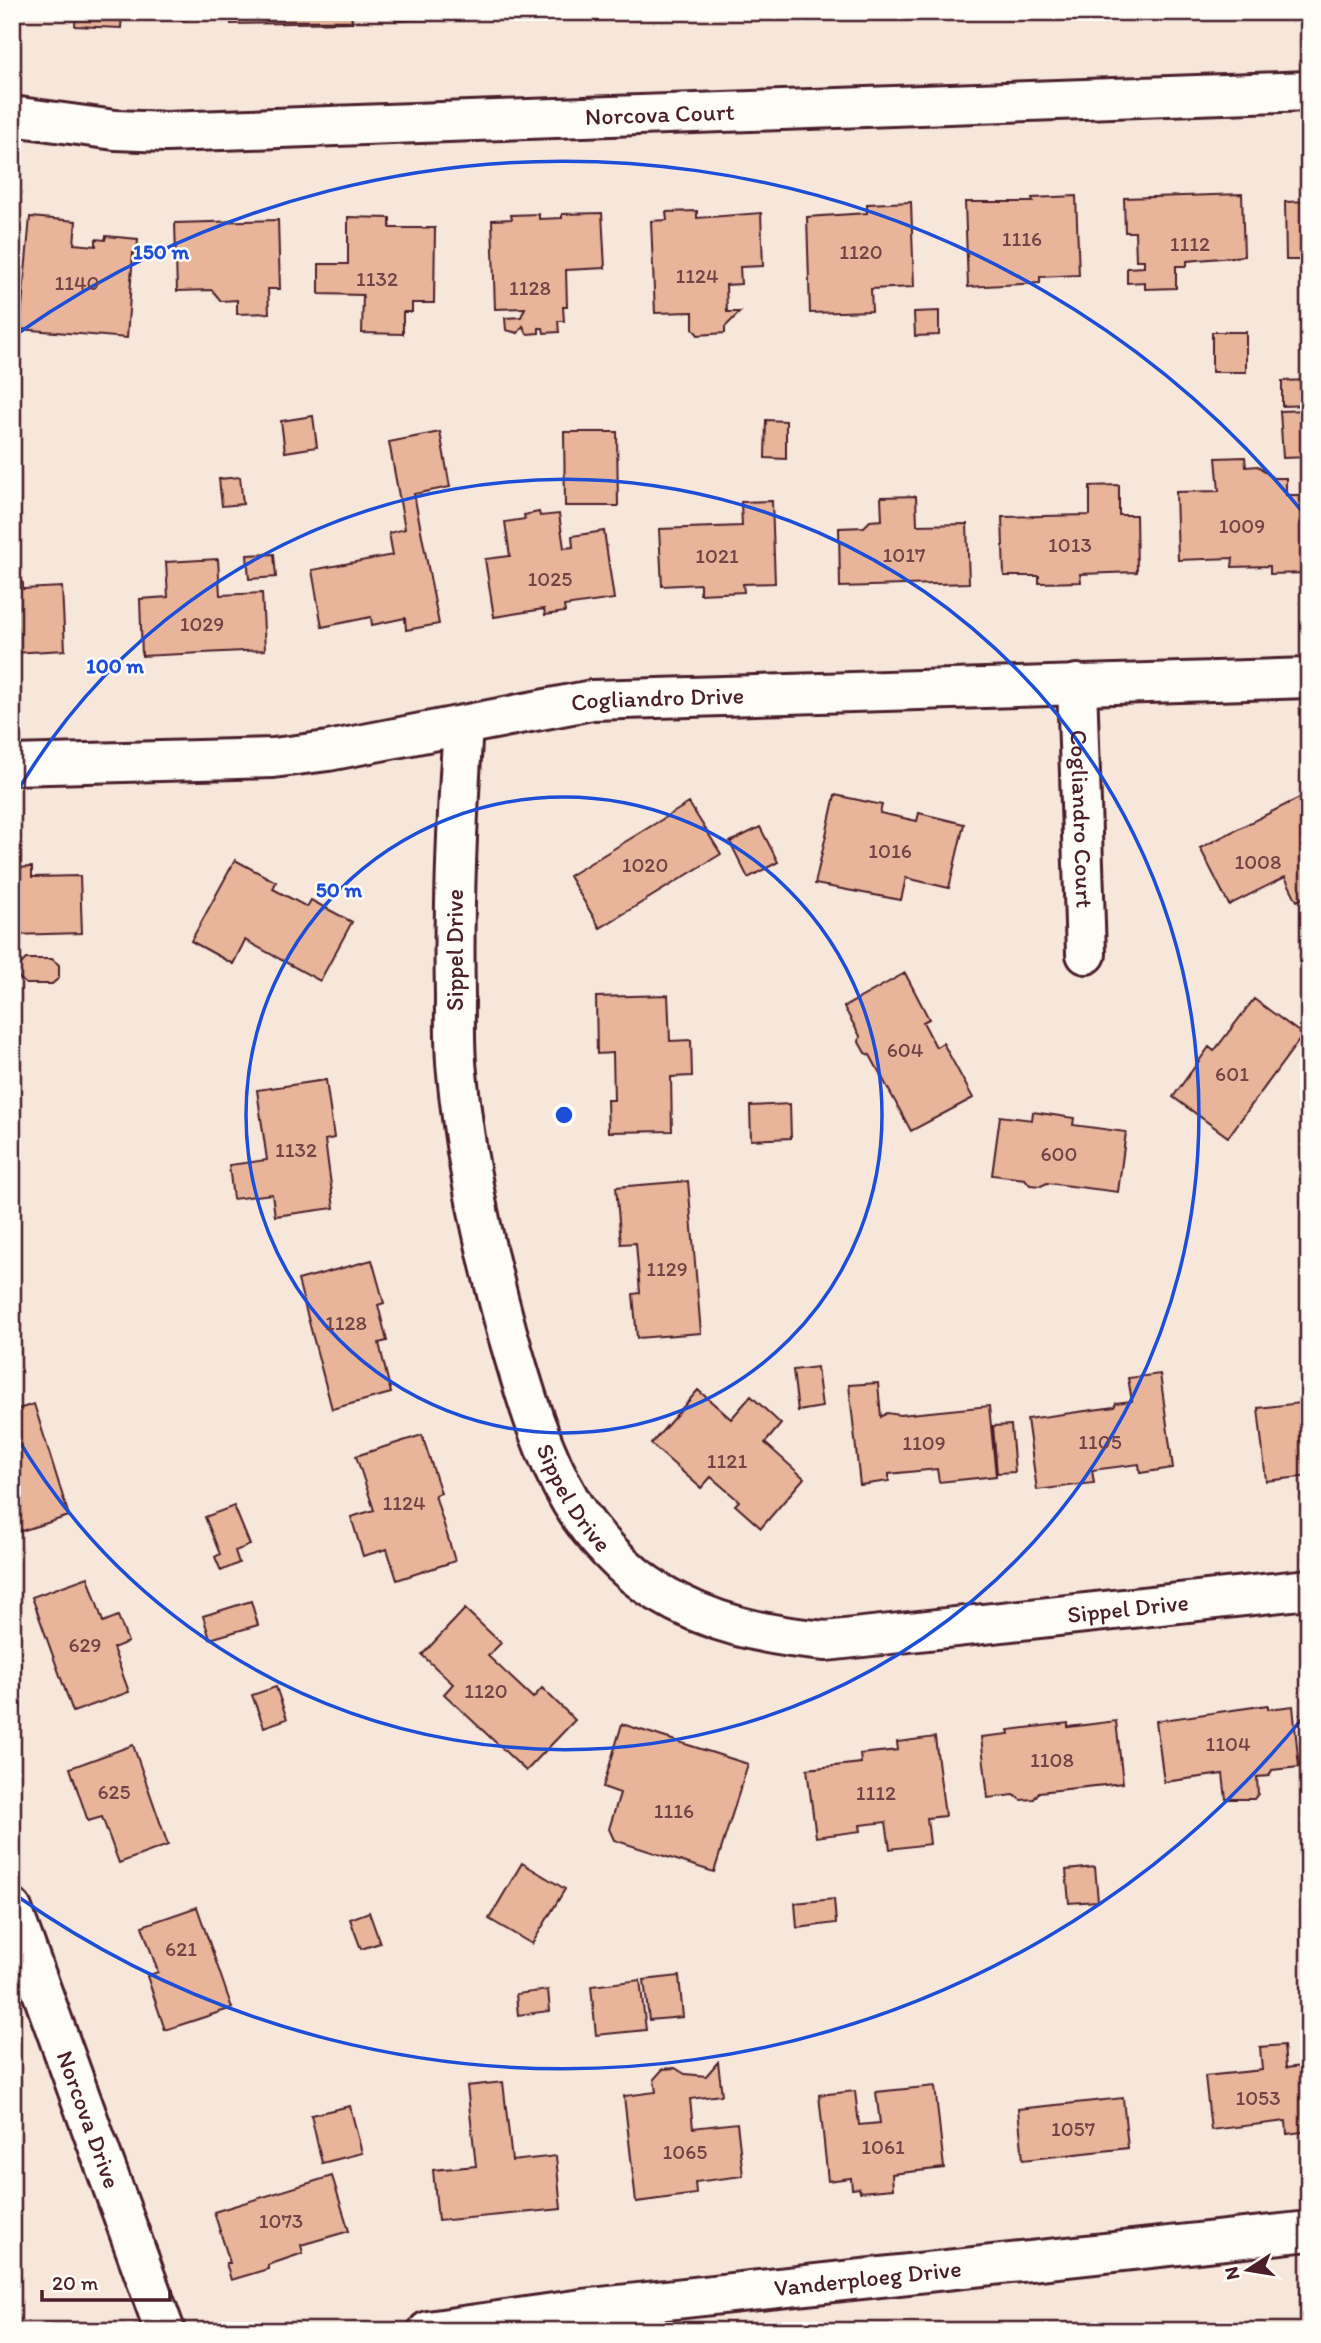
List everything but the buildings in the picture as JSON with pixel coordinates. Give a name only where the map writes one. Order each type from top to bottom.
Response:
[{"type":"street","name":"Norcova Court","points":[[12,116],[115,130],[166,132],[1309,91]]},
{"type":"street","name":"Cogliandro Drive","points":[[12,765],[273,758],[328,751],[592,700],[1309,678]]},
{"type":"street","name":"Cogliandro Court","points":[[1077,684],[1086,954]]},
{"type":"street","name":"Sippel Drive","points":[[463,726],[453,929],[456,1072],[480,1226],[523,1386],[544,1449],[572,1503],[617,1558],[657,1591],[699,1613],[763,1634],[826,1641],[1309,1589]]},
{"type":"street","name":"Norcova Drive","points":[[12,1909],[165,2331]]},
{"type":"street","name":"Vanderploeg Drive","points":[[428,2331],[596,2307],[1309,2231]]}]
